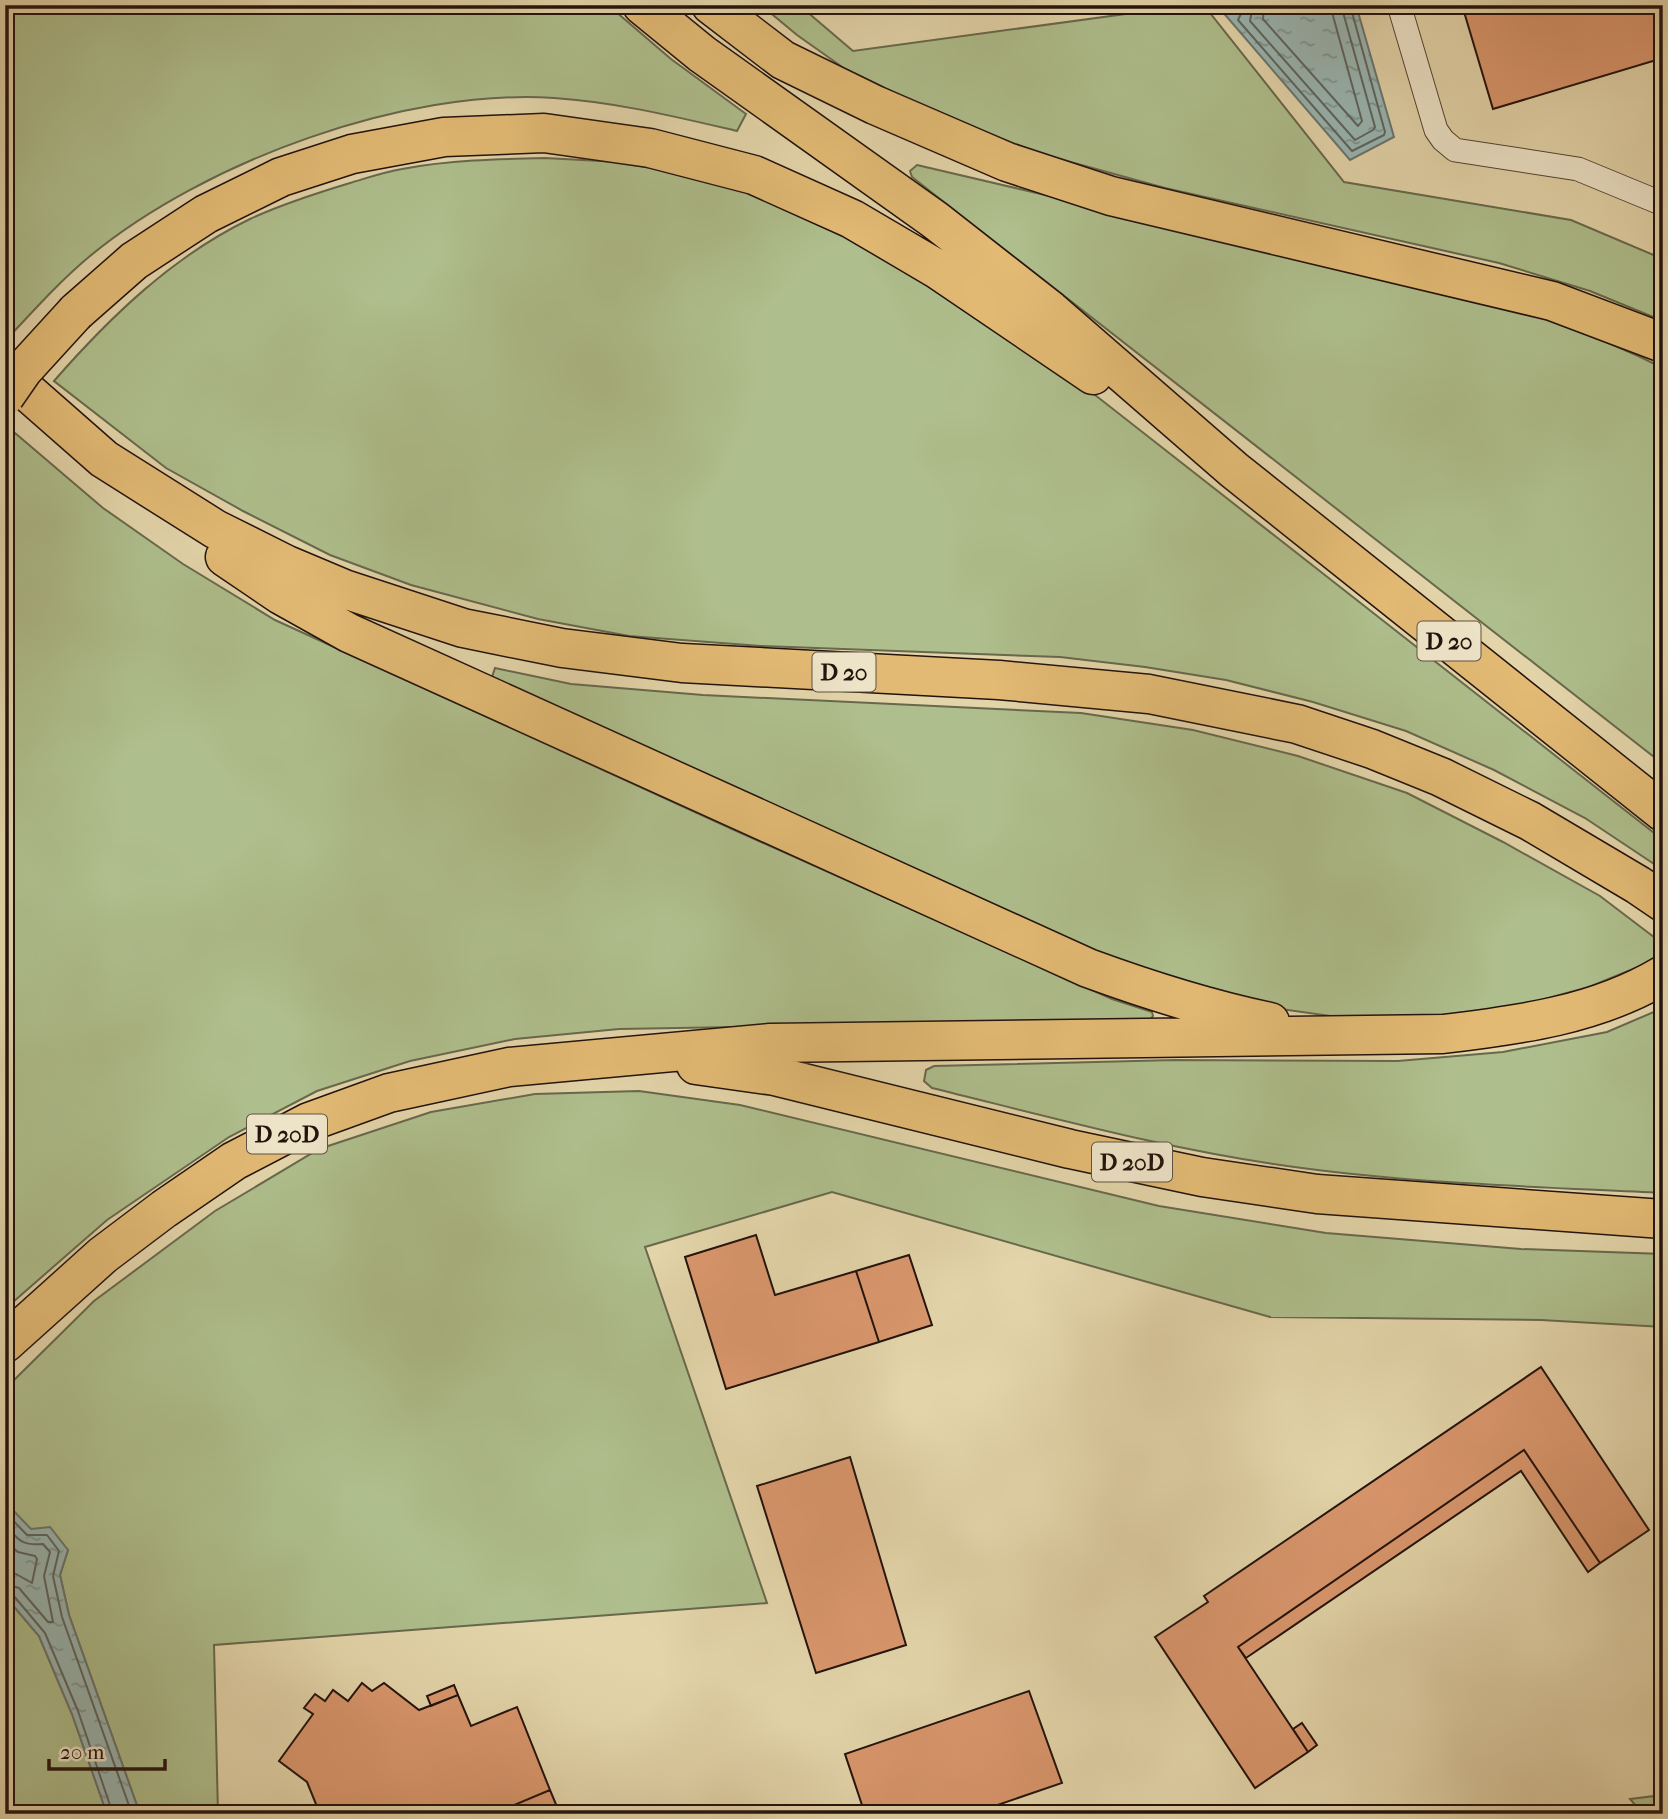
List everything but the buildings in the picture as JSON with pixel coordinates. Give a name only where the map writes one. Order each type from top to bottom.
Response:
[{"type":"main road","name":"D 20","points":[[642,5],[702,54],[935,220],[1050,310],[1234,470],[1663,812]]},
{"type":"main road","points":[[722,14],[783,60],[876,105],[1007,162],[1111,196],[1552,301],[1663,342]]},
{"type":"main road","points":[[5,396],[23,370],[76,312],[134,261],[206,214],[281,177],[352,154],[444,137],[544,133],[650,148],[754,175],[852,219],[937,269],[1234,470]]},
{"type":"main road","name":"D 20","points":[[5,372],[104,459],[215,529],[286,565],[344,589],[463,628],[562,649],[682,663],[999,680],[1149,694],[1297,724],[1372,749],[1441,777],[1530,821],[1663,902]]},
{"type":"main road","points":[[104,459],[213,549],[281,595],[349,633],[1088,968],[1156,993],[1222,1012],[1297,1028],[1395,1036]]},
{"type":"main road","points":[[610,1058],[770,1043],[1395,1036],[1505,1027],[1553,1018],[1597,1006],[1663,975]]},
{"type":"main road","name":"D 20D","points":[[10,1341],[103,1255],[164,1209],[234,1161],[309,1122],[402,1090],[509,1068],[610,1058],[704,1066],[775,1076],[1070,1149],[1202,1177],[1317,1194],[1663,1219]]},
{"type":"lane","points":[[1399,5],[1436,130],[1455,150],[1578,169],[1663,204]]},
{"type":"green space","points":[[5,5],[608,5],[671,59],[746,114],[737,131],[600,103],[554,98],[496,98],[435,105],[372,119],[309,138],[248,162],[190,190],[137,222],[90,256],[47,296],[7,339]]},
{"type":"green space","points":[[761,5],[799,5],[853,51],[1155,10],[1210,13],[1344,182],[1571,220],[1663,259],[1663,321],[1590,291],[1499,263],[1165,188],[1038,153],[931,110],[845,69]]},
{"type":"green space","points":[[545,158],[619,162],[687,175],[760,195],[829,222],[1090,391],[1663,840],[1663,870],[1585,818],[1494,770],[1406,731],[1313,702],[1226,680],[1060,657],[761,646],[629,636],[538,619],[411,585],[330,555],[166,468],[54,381],[120,311],[169,270],[222,234],[274,208],[395,170],[455,162]]},
{"type":"green space","points":[[917,165],[1452,290],[1559,324],[1612,344],[1663,368],[1663,764],[912,177],[910,171]]},
{"type":"green space","points":[[15,433],[103,508],[183,564],[275,620],[1112,999],[1152,1012],[1153,1016],[1150,1020],[619,1029],[515,1039],[410,1061],[317,1091],[229,1137],[107,1220],[5,1309],[5,448]]},
{"type":"green space","points":[[495,668],[571,684],[703,695],[1081,713],[1193,730],[1298,756],[1407,793],[1600,896],[1663,944],[1663,953],[1638,967],[1589,987],[1478,1017],[1359,1020],[1267,1007],[1181,985],[1067,940],[491,680]]},
{"type":"green space","points":[[1663,1008],[1663,1193],[1437,1181],[1255,1161],[1162,1144],[1070,1122],[932,1088],[924,1081],[926,1070],[934,1066],[1175,1060],[1398,1061],[1503,1052],[1607,1032]]},
{"type":"green space","points":[[639,1091],[740,1105],[1159,1206],[1326,1233],[1521,1249],[1663,1254],[1663,1327],[1541,1320],[1270,1317],[832,1192],[645,1247],[767,1603],[214,1645],[218,1814],[140,1814],[69,1615],[60,1575],[68,1550],[31,1530],[5,1502],[5,1389],[94,1301],[215,1211],[319,1149],[431,1112],[535,1094]]},
{"type":"green space","points":[[5,1596],[39,1636],[72,1714],[107,1814],[5,1814]]},
{"type":"green space","points":[[1663,1795],[1663,1814],[1643,1814],[1630,1799]]},
{"type":"water","points":[[1269,5],[1356,5],[1394,137],[1350,160],[1221,10]]},
{"type":"water","points":[[5,1502],[31,1529],[50,1527],[68,1550],[60,1575],[69,1615],[140,1814],[107,1814],[72,1714],[39,1636],[5,1596]]}]
